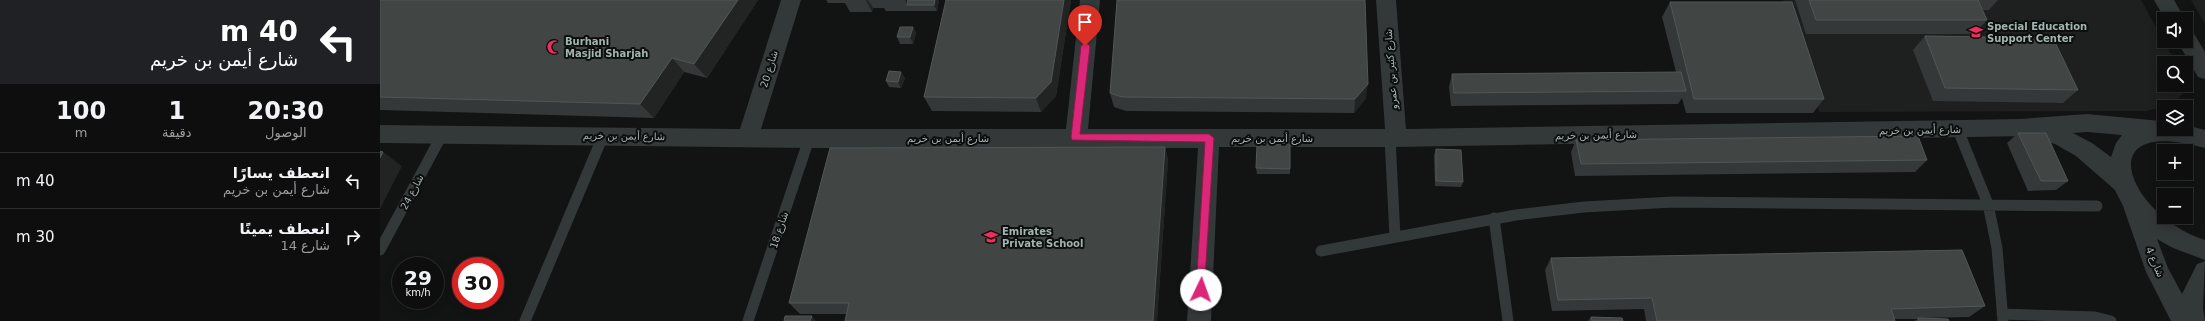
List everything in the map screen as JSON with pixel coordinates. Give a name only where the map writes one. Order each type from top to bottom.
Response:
[{"type":"street","name":"شارع 20","points":[[748,137],[791,0]]},
{"type":"street","points":[[1076,137],[1090,0]]},
{"type":"street","name":"شارع كثير بن عمرو","points":[[1386,0],[1393,138]]},
{"type":"street","points":[[2164,0],[2171,12]]},
{"type":"street","points":[[2192,48],[2205,71]]},
{"type":"street","points":[[2195,135],[2205,119]]},
{"type":"street","name":"شارع أيمن بن خريم","points":[[380,134],[443,133],[809,138],[1393,138],[1958,130],[2020,128],[2053,124],[2087,124],[2157,130]]},
{"type":"street","name":"شارع أيمن بن خريم","points":[[2020,128],[2048,133],[2076,144],[2102,161],[2150,221],[2175,238],[2205,250]]},
{"type":"street","points":[[2128,192],[2120,162],[2126,146],[2140,135],[2157,131]]},
{"type":"street","points":[[1199,321],[1209,138]]},
{"type":"street","name":"شارع 4","points":[[2128,192],[2158,272],[2184,321]]},
{"type":"street","points":[[2193,321],[2191,315],[2194,288],[2205,272]]},
{"type":"lane","points":[[1958,130],[1988,204],[1997,248],[2002,317],[2095,317],[2111,321]]},
{"type":"lane","name":"شارع 24","points":[[380,250],[443,133]]},
{"type":"lane","points":[[525,321],[603,136]]},
{"type":"lane","name":"شارع 18","points":[[748,321],[809,138]]},
{"type":"lane","points":[[1393,138],[1395,237]]},
{"type":"lane","points":[[1321,251],[1494,218],[1553,210],[1673,202],[2097,206]]},
{"type":"lane","points":[[1494,218],[1508,321]]},
{"type":"shaded area","name":"Special Education Support Center","points":[[1783,0],[2141,0],[2157,29],[2157,48],[2168,48],[2172,56],[2157,56],[2157,92],[2183,92],[2177,100],[2157,100],[2157,108],[2147,111],[1819,112]]},
{"type":"shaded area","points":[[2191,0],[2205,0],[2205,24]]},
{"type":"building","name":"Burhani Masjid Sharjah","points":[[380,0],[738,0],[694,64],[672,58],[640,104],[380,97]]},
{"type":"building","points":[[908,0],[935,0],[934,5],[907,5]]},
{"type":"building","points":[[946,0],[1064,0],[1051,82],[1036,98],[924,97]]},
{"type":"building","points":[[1117,0],[1365,0],[1368,84],[1355,99],[1122,97],[1110,93]]},
{"type":"building","points":[[1809,0],[1978,0],[1987,20],[1816,20]]},
{"type":"building","points":[[1670,2],[1792,2],[1824,99],[1694,99]]},
{"type":"building","points":[[900,27],[913,27],[910,37],[897,37]]},
{"type":"building","points":[[1925,36],[2053,38],[2078,90],[1945,88]]},
{"type":"building","points":[[889,71],[901,72],[898,82],[886,81]]},
{"type":"building","points":[[1681,72],[1686,91],[1454,93],[1452,74]]},
{"type":"building","points":[[2018,133],[2046,133],[2068,181],[2041,181]]},
{"type":"building","points":[[1918,136],[1927,160],[1581,164],[1576,140]]},
{"type":"building","points":[[1257,144],[1290,144],[1290,169],[1256,168]]},
{"type":"building","name":"Emirates Private School","points":[[1165,147],[1153,321],[845,321],[849,303],[789,303],[830,148]]},
{"type":"building","points":[[1436,149],[1461,150],[1463,182],[1436,181]]},
{"type":"building","points":[[380,151],[383,152],[380,158]]},
{"type":"building","points":[[1962,250],[1985,306],[1891,309],[1895,321],[1657,321],[1652,298],[1558,300],[1551,258]]},
{"type":"building","points":[[785,316],[812,316],[810,321],[784,321]]},
{"type":"building","points":[[1591,317],[1622,318],[1623,321],[1592,321]]},
{"type":"building","points":[[1918,318],[1948,319],[1949,321],[1919,321]]},
{"type":"place","name":"Special Education Support Center","points":[[1976,32]]},
{"type":"place","name":"Burhani Masjid Sharjah","points":[[554,47]]},
{"type":"place","name":"Emirates Private School","points":[[991,237]]},
{"type":"route","points":[[1085,46],[1076,137],[1209,138],[1201,290]]}]
